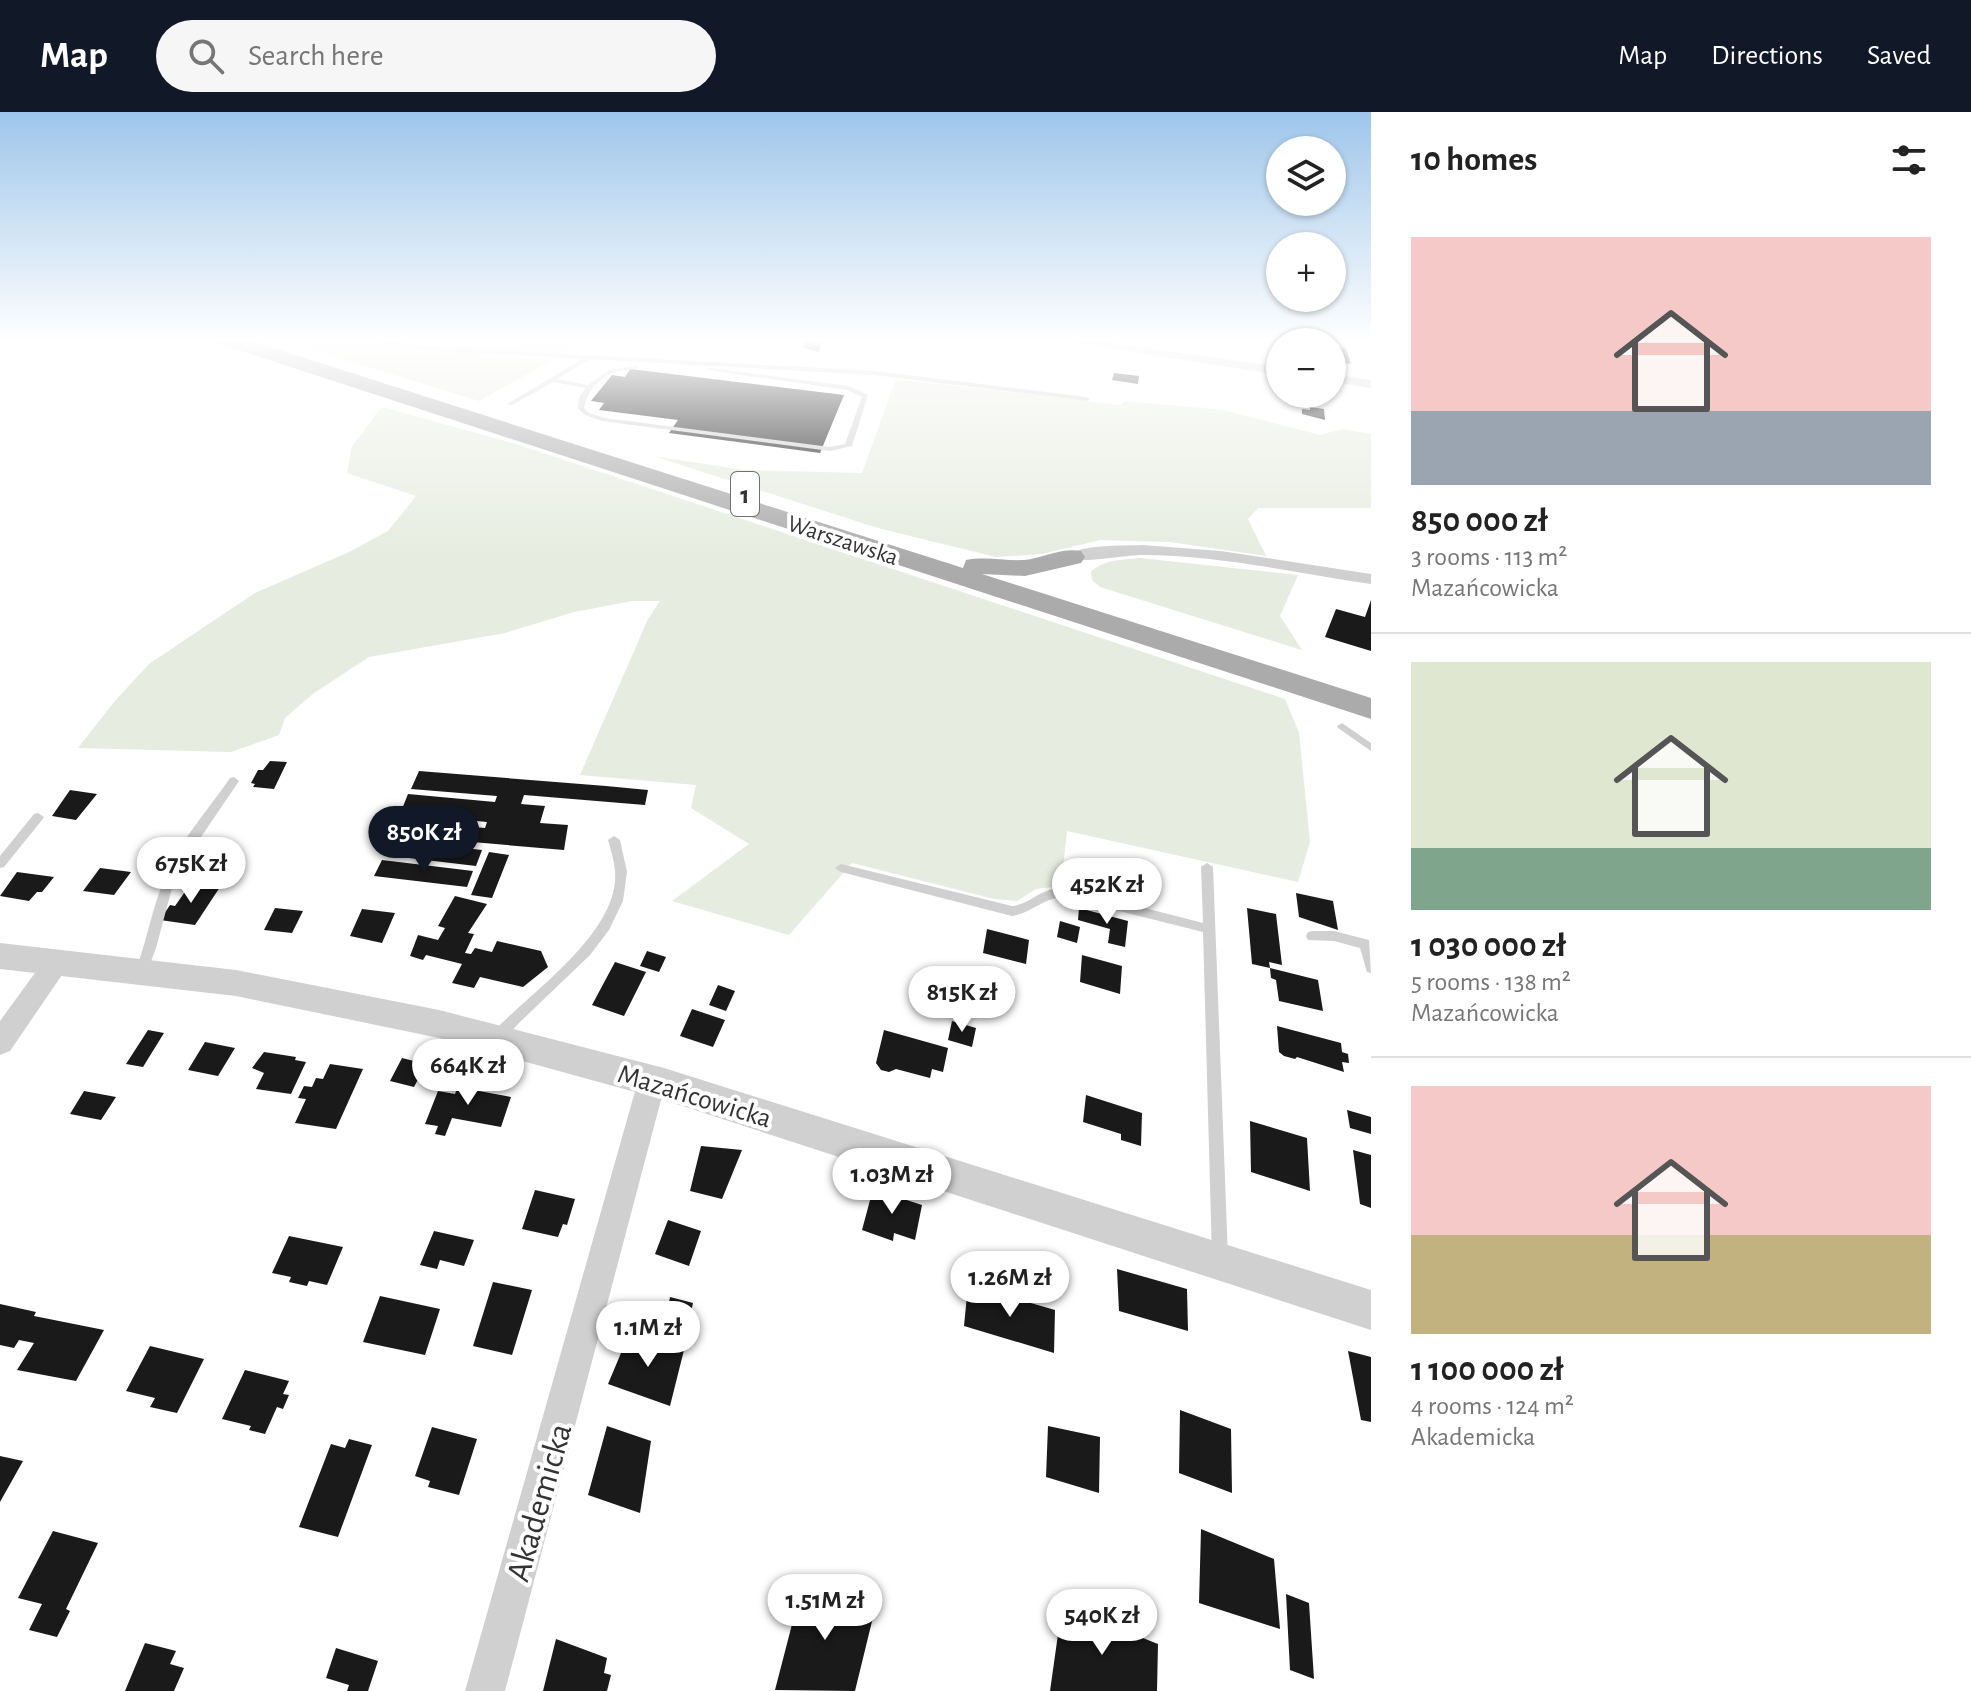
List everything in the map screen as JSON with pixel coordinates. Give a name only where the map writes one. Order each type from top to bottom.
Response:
[{"type":"main road","name":"Warszawska","points":[[453,413],[1371,709]]},
{"type":"main road","name":"Warszawska","points":[[512,413],[975,566],[1371,691]]},
{"type":"main road","points":[[975,566],[1025,568],[1072,557]]},
{"type":"main road","points":[[1072,557],[1062,568],[1064,581],[1080,596],[1105,607]]},
{"type":"main road","points":[[1255,671],[1356,731]]},
{"type":"street","points":[[1072,557],[1110,550],[1150,550],[1371,579]]},
{"type":"street","name":"Mazańcowicka","points":[[0,956],[236,983],[338,1001],[495,1039],[652,1081],[1371,1310]]},
{"type":"street","points":[[0,1043],[57,962]]},
{"type":"street","name":"Akademicka","points":[[485,1691],[652,1081]]},
{"type":"lane","points":[[586,413],[604,420],[830,449],[848,446],[860,413]]},
{"type":"lane","points":[[1356,731],[1371,748]]},
{"type":"lane","points":[[141,972],[152,947],[155,922],[173,871],[234,781]]},
{"type":"lane","points":[[0,864],[38,817]]},
{"type":"lane","points":[[495,1039],[511,1019],[576,964],[597,940],[611,915],[621,883],[622,858],[614,840]]},
{"type":"lane","points":[[1207,867],[1220,1260]]},
{"type":"lane","points":[[841,868],[1012,911],[1022,911],[1049,891],[1063,892],[1209,929]]},
{"type":"lane","points":[[1312,936],[1334,936],[1365,944],[1371,968]]},
{"type":"shaded area","points":[[378,413],[403,413],[516,444],[1285,699],[1299,733],[1310,842],[1298,882],[1067,831],[1061,886],[1036,889],[1017,901],[994,899],[852,863],[789,935],[672,901],[749,844],[691,808],[696,785],[580,775],[648,619],[660,601],[632,601],[574,612],[505,633],[369,657],[314,693],[285,718],[279,735],[231,752],[78,748],[149,664],[255,593],[349,552],[388,531],[416,496],[347,473],[352,446]]},
{"type":"shaded area","points":[[884,413],[1233,413],[1320,435],[1342,429],[1371,434],[1371,508],[1258,508],[1248,519],[1266,556],[1170,542],[1100,540],[1042,554],[996,557],[878,528],[653,456],[744,470],[862,473]]},
{"type":"shaded area","points":[[1140,558],[1298,575],[1280,616],[1302,650],[1100,587],[1092,580],[1091,572],[1101,565]]},
{"type":"building","points":[[620,413],[837,413],[820,453],[669,433],[678,420]]},
{"type":"building","points":[[1302,413],[1324,413],[1325,420],[1302,414]]},
{"type":"building","points":[[1371,600],[1371,651],[1325,637],[1336,609],[1365,617]]},
{"type":"building","points":[[270,761],[287,762],[274,789],[253,787],[255,784],[251,783],[258,770],[263,770]]},
{"type":"building","points":[[419,771],[648,790],[645,805],[524,795],[521,804],[545,806],[540,823],[568,825],[564,850],[391,835],[397,820],[485,828],[487,822],[400,814],[408,794],[495,802],[497,796],[411,789]]},
{"type":"building","points":[[70,790],[97,794],[76,820],[52,816]]},
{"type":"building","points":[[392,840],[482,850],[476,866],[384,855]]},
{"type":"building","points":[[489,852],[509,855],[492,898],[471,895]]},
{"type":"building","points":[[382,860],[473,871],[467,887],[374,876]]},
{"type":"building","points":[[100,868],[131,872],[114,895],[83,891]]},
{"type":"building","points":[[17,872],[54,877],[42,892],[37,892],[29,901],[0,896]]},
{"type":"building","points":[[201,884],[220,887],[195,925],[160,920],[189,886],[198,888]]},
{"type":"building","points":[[1296,893],[1333,901],[1338,930],[1299,917]]},
{"type":"building","points":[[455,896],[487,904],[468,933],[474,934],[465,953],[471,954],[475,948],[492,952],[497,941],[541,951],[548,967],[523,987],[480,977],[474,988],[452,983],[462,964],[426,955],[423,960],[410,956],[418,935],[438,940],[445,928],[438,926]]},
{"type":"building","points":[[275,908],[303,911],[292,933],[264,930]]},
{"type":"building","points":[[1079,908],[1128,921],[1125,947],[1108,943],[1110,929],[1078,920]]},
{"type":"building","points":[[1247,908],[1276,914],[1282,965],[1269,962],[1270,968],[1252,964]]},
{"type":"building","points":[[362,909],[395,913],[382,943],[350,936]]},
{"type":"building","points":[[1060,921],[1080,927],[1077,943],[1057,937]]},
{"type":"building","points":[[987,929],[1029,940],[1026,964],[983,953]]},
{"type":"building","points":[[647,951],[666,957],[659,972],[640,966]]},
{"type":"building","points":[[1082,955],[1122,966],[1120,994],[1080,982]]},
{"type":"building","points":[[615,962],[646,972],[624,1016],[592,1005]]},
{"type":"building","points":[[1270,968],[1318,980],[1323,1011],[1279,1001],[1276,980],[1271,978]]},
{"type":"building","points":[[718,985],[735,991],[726,1011],[709,1005]]},
{"type":"building","points":[[692,1009],[725,1020],[713,1047],[680,1036]]},
{"type":"building","points":[[952,1021],[976,1028],[972,1047],[948,1040]]},
{"type":"building","points":[[1277,1026],[1341,1043],[1342,1052],[1348,1054],[1349,1063],[1342,1062],[1344,1072],[1284,1056],[1279,1052]]},
{"type":"building","points":[[148,1030],[164,1033],[143,1067],[126,1064]]},
{"type":"building","points":[[884,1030],[948,1048],[943,1072],[932,1069],[930,1078],[896,1069],[889,1072],[881,1070],[876,1063]]},
{"type":"building","points":[[205,1042],[235,1048],[218,1076],[188,1070]]},
{"type":"building","points":[[264,1052],[296,1057],[295,1060],[306,1062],[291,1094],[256,1089],[264,1073],[252,1068]]},
{"type":"building","points":[[402,1058],[426,1064],[414,1087],[390,1081]]},
{"type":"building","points":[[330,1064],[363,1069],[336,1129],[295,1123],[306,1099],[298,1098],[304,1086],[312,1087],[316,1078],[323,1079]]},
{"type":"building","points":[[461,1078],[482,1082],[479,1091],[511,1097],[501,1127],[452,1118],[445,1136],[435,1134],[438,1126],[425,1124],[438,1091],[455,1094]]},
{"type":"building","points":[[84,1091],[116,1097],[101,1120],[70,1114]]},
{"type":"building","points":[[1086,1095],[1142,1113],[1141,1146],[1121,1140],[1121,1134],[1083,1122]]},
{"type":"building","points":[[1347,1110],[1371,1117],[1371,1134],[1350,1128]]},
{"type":"building","points":[[1250,1121],[1307,1138],[1310,1191],[1251,1172]]},
{"type":"building","points":[[701,1146],[742,1150],[722,1199],[690,1191]]},
{"type":"building","points":[[1353,1150],[1371,1155],[1371,1208],[1360,1204]]},
{"type":"building","points":[[873,1189],[922,1205],[915,1240],[894,1233],[893,1241],[862,1230]]},
{"type":"building","points":[[535,1190],[575,1199],[567,1225],[563,1224],[558,1237],[522,1229]]},
{"type":"building","points":[[668,1220],[701,1231],[689,1266],[655,1254]]},
{"type":"building","points":[[434,1231],[474,1240],[464,1266],[440,1260],[437,1269],[420,1265]]},
{"type":"building","points":[[289,1236],[343,1247],[327,1285],[309,1281],[307,1286],[289,1282],[291,1277],[272,1273]]},
{"type":"building","points":[[1117,1269],[1187,1289],[1188,1331],[1119,1311]]},
{"type":"building","points":[[493,1282],[532,1290],[512,1355],[473,1346]]},
{"type":"building","points":[[968,1285],[1055,1310],[1054,1353],[964,1326]]},
{"type":"building","points":[[380,1296],[440,1309],[425,1355],[363,1342]]},
{"type":"building","points":[[670,1297],[693,1303],[684,1344],[632,1331],[638,1311],[655,1315],[657,1305],[668,1308]]},
{"type":"building","points":[[0,1304],[36,1312],[34,1316],[104,1330],[76,1381],[17,1370],[34,1343],[19,1340],[14,1348],[0,1345]]},
{"type":"building","points":[[629,1334],[684,1350],[670,1406],[608,1384]]},
{"type":"building","points":[[150,1346],[204,1359],[177,1413],[150,1407],[155,1398],[126,1391]]},
{"type":"building","points":[[1348,1351],[1371,1357],[1371,1422],[1361,1420]]},
{"type":"building","points":[[245,1370],[289,1381],[283,1394],[289,1395],[283,1409],[277,1407],[265,1434],[249,1430],[251,1426],[222,1419]]},
{"type":"building","points":[[1180,1410],[1231,1429],[1232,1493],[1179,1473]]},
{"type":"building","points":[[607,1426],[651,1441],[640,1513],[588,1495]]},
{"type":"building","points":[[1048,1426],[1100,1437],[1099,1493],[1046,1477]]},
{"type":"building","points":[[432,1427],[477,1439],[459,1495],[428,1487],[430,1481],[415,1476]]},
{"type":"building","points":[[349,1439],[372,1445],[338,1537],[299,1527],[331,1444],[345,1448]]},
{"type":"building","points":[[0,1456],[23,1461],[0,1502]]},
{"type":"building","points":[[1201,1529],[1274,1559],[1280,1629],[1199,1603]]},
{"type":"building","points":[[53,1531],[98,1543],[66,1609],[70,1611],[57,1637],[29,1630],[42,1604],[18,1598]]},
{"type":"building","points":[[804,1578],[875,1609],[855,1691],[775,1690]]},
{"type":"building","points":[[1286,1594],[1309,1603],[1314,1679],[1290,1670]]},
{"type":"building","points":[[1062,1606],[1158,1644],[1157,1691],[1050,1691]]},
{"type":"building","points":[[556,1639],[607,1658],[604,1673],[611,1675],[607,1691],[543,1691]]},
{"type":"building","points":[[145,1643],[176,1651],[170,1664],[184,1668],[174,1691],[125,1691]]},
{"type":"building","points":[[336,1648],[378,1661],[368,1691],[347,1691],[349,1685],[326,1678]]}]
